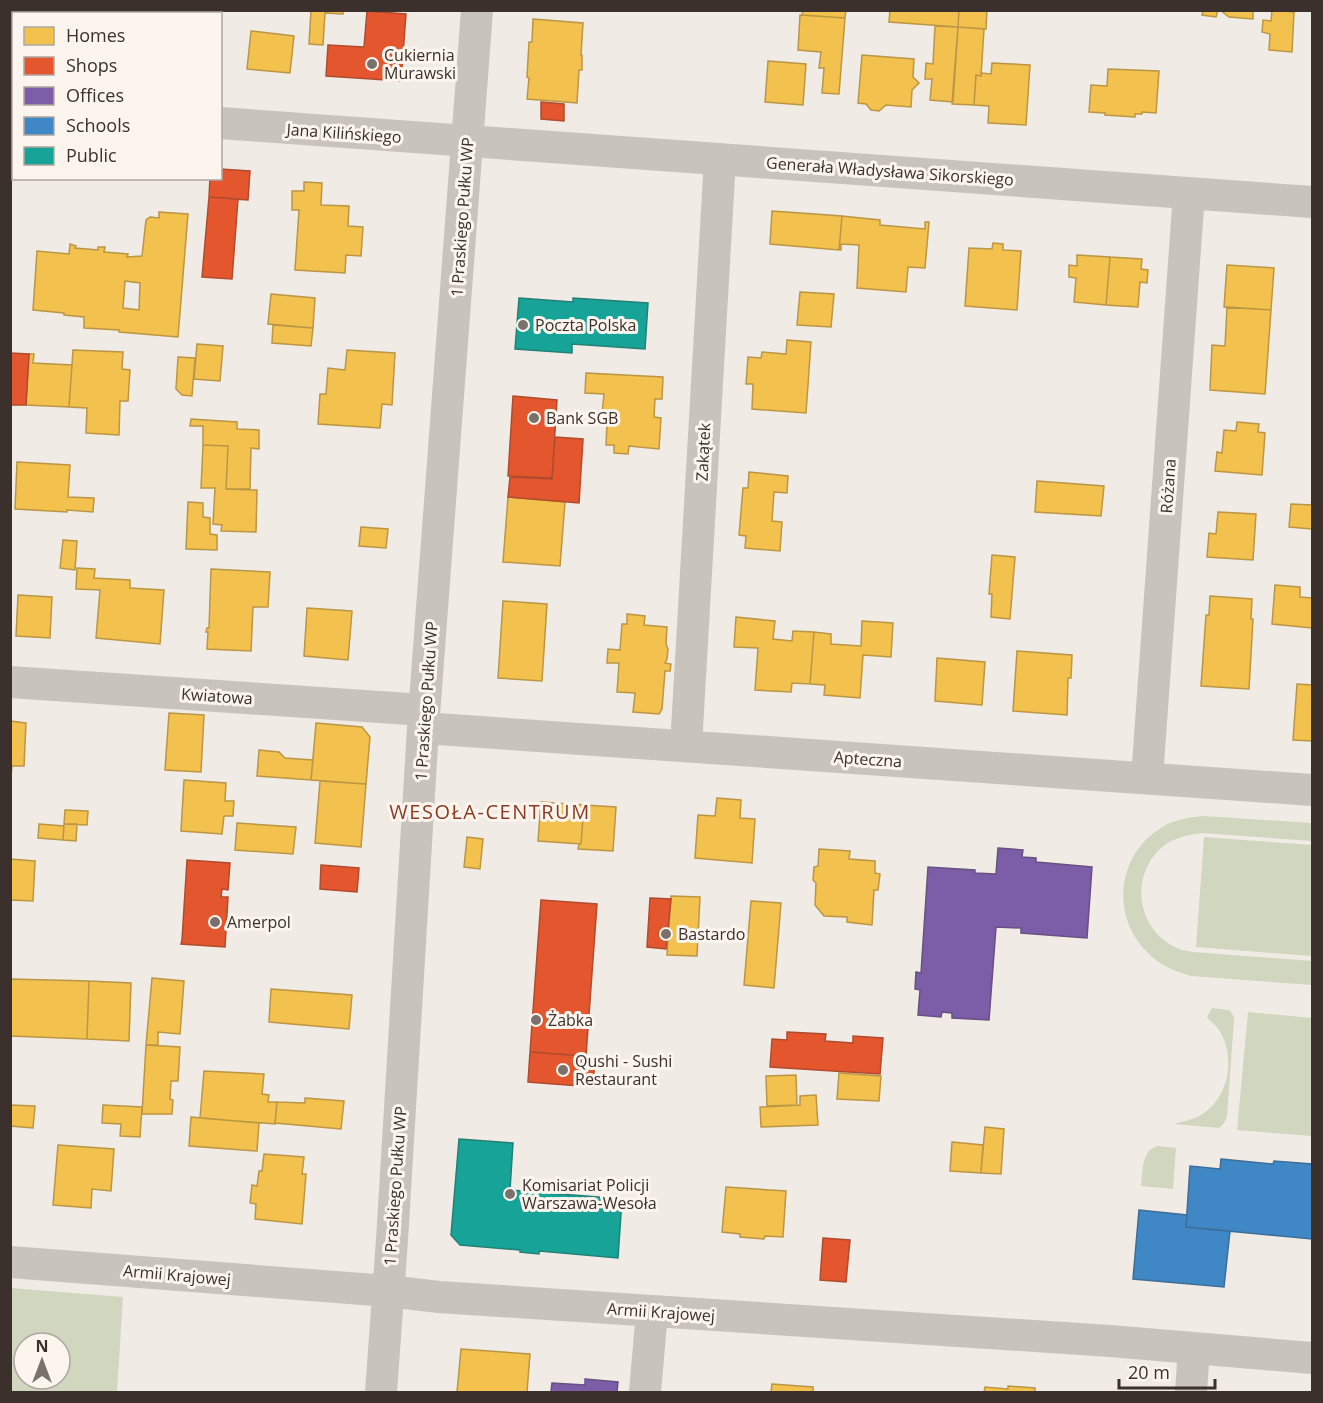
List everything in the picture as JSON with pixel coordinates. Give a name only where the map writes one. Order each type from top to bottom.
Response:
[{"type":"street","name":"1 Praskiego Pułku WP","points":[[381,1392],[424,719],[477,10]]},
{"type":"street","name":"Jana Kilińskiego","points":[[222,123],[467,141]]},
{"type":"street","name":"Generała Władysława Sikorskiego","points":[[467,141],[1312,202]]},
{"type":"street","name":"Zakątek","points":[[686,746],[720,159]]},
{"type":"street","name":"Różana","points":[[1147,778],[1189,193]]},
{"type":"street","name":"Kwiatowa","points":[[10,682],[424,719]]},
{"type":"street","name":"Apteczna","points":[[424,719],[686,746],[1312,790]]},
{"type":"street","name":"Armii Krajowej","points":[[10,1262],[388,1291],[439,1297],[1312,1358]]},
{"type":"street","points":[[645,1392],[652,1312]]},
{"type":"street","points":[[1191,1392],[1194,1348]]},
{"type":"green space","points":[[1204,816],[1312,823],[1312,841],[1202,833],[1169,842],[1150,861],[1144,874],[1142,902],[1152,928],[1162,939],[1186,951],[1312,961],[1312,985],[1191,976],[1157,961],[1135,937],[1127,920],[1124,884],[1128,867],[1137,851],[1149,837],[1164,826],[1184,819]]},
{"type":"green space","points":[[1204,837],[1312,845],[1312,956],[1196,947]]},
{"type":"green space","points":[[1212,1008],[1229,1010],[1234,1019],[1227,1117],[1219,1128],[1174,1124],[1198,1117],[1210,1108],[1223,1089],[1228,1056],[1221,1032],[1207,1017]]},
{"type":"green space","points":[[1248,1012],[1312,1018],[1312,1136],[1237,1130]]},
{"type":"green space","points":[[1158,1146],[1176,1148],[1173,1189],[1141,1186],[1146,1156],[1152,1148]]},
{"type":"green space","points":[[11,1288],[123,1297],[117,1392],[11,1392]]},
{"type":"building: Homes","points":[[22,10],[69,10],[69,12],[20,12]]},
{"type":"building: Homes","points":[[311,10],[343,10],[343,14],[325,13],[323,45],[309,44]]},
{"type":"building: Homes","points":[[803,10],[846,10],[845,18],[802,15]]},
{"type":"building: Homes","points":[[890,10],[959,10],[958,27],[889,22]]},
{"type":"building: Homes","points":[[959,10],[987,10],[986,29],[958,27]]},
{"type":"building: Homes","points":[[1203,10],[1218,10],[1216,17],[1202,15]]},
{"type":"building: Homes","points":[[1220,10],[1253,10],[1253,19],[1229,17]]},
{"type":"building: Homes","points":[[1272,10],[1294,12],[1292,52],[1269,50],[1270,34],[1262,32],[1263,20],[1271,21]]},
{"type":"building: Homes","points":[[800,15],[845,18],[839,94],[822,93],[824,68],[819,68],[821,52],[798,50]]},
{"type":"building: Homes","points":[[533,19],[583,23],[582,70],[579,70],[577,103],[527,99],[529,42],[532,42]]},
{"type":"building: Homes","points":[[935,26],[958,27],[953,102],[930,100],[932,79],[925,79],[926,63],[933,64]]},
{"type":"building: Homes","points":[[958,27],[984,29],[981,76],[976,75],[974,105],[952,104]]},
{"type":"building: Homes","points":[[251,31],[294,36],[290,73],[247,69]]},
{"type":"building: Homes","points":[[862,55],[914,59],[913,77],[919,83],[912,90],[911,107],[886,105],[879,111],[871,110],[866,104],[858,103]]},
{"type":"building: Homes","points":[[768,61],[806,64],[803,105],[765,102]]},
{"type":"building: Homes","points":[[992,63],[1030,65],[1026,125],[988,123],[989,106],[974,105],[976,75],[991,74]]},
{"type":"building: Homes","points":[[1108,69],[1159,71],[1156,113],[1142,112],[1142,114],[1135,114],[1135,117],[1089,112],[1091,85],[1107,86]]},
{"type":"building: Homes","points":[[304,182],[322,183],[321,205],[349,206],[348,226],[363,227],[361,256],[346,255],[345,273],[295,270],[299,210],[292,210],[292,191],[304,191]]},
{"type":"building: Homes","points":[[772,211],[842,216],[839,250],[770,244]]},
{"type":"building: Homes","points":[[159,212],[188,214],[178,337],[84,328],[84,317],[33,310],[37,251],[69,254],[70,244],[76,246],[75,248],[98,250],[98,247],[105,247],[104,252],[128,254],[127,257],[142,256],[146,220],[150,217],[159,218]],"holes":[[[125,281],[140,283],[139,310],[123,308]]]},
{"type":"building: Homes","points":[[842,216],[880,220],[880,225],[925,229],[925,222],[929,222],[925,268],[908,267],[906,292],[857,288],[859,245],[841,244],[841,250],[839,250]]},
{"type":"building: Homes","points":[[993,243],[1003,244],[1003,250],[1021,251],[1017,310],[965,306],[969,248],[992,249]]},
{"type":"building: Homes","points":[[1077,255],[1110,257],[1106,305],[1074,302],[1076,278],[1069,277],[1069,265],[1077,266]]},
{"type":"building: Homes","points":[[1110,257],[1142,259],[1141,269],[1148,270],[1147,283],[1140,282],[1138,307],[1106,305]]},
{"type":"building: Homes","points":[[1227,265],[1274,268],[1271,310],[1224,307]]},
{"type":"building: Homes","points":[[800,292],[834,294],[831,327],[797,325]]},
{"type":"building: Homes","points":[[271,294],[315,298],[313,328],[268,324]]},
{"type":"building: Homes","points":[[1227,307],[1271,310],[1265,394],[1210,390],[1212,345],[1225,346]]},
{"type":"building: Homes","points":[[273,325],[313,328],[311,346],[272,343]]},
{"type":"building: Homes","points":[[787,340],[811,342],[806,413],[752,409],[753,384],[746,384],[748,357],[761,358],[762,352],[786,354]]},
{"type":"building: Homes","points":[[197,344],[223,346],[220,381],[194,379]]},
{"type":"building: Homes","points":[[73,350],[123,352],[122,369],[130,370],[128,401],[120,401],[119,435],[86,433],[87,408],[69,407]]},
{"type":"building: Homes","points":[[347,350],[395,353],[392,405],[382,404],[380,428],[318,424],[320,394],[326,394],[328,368],[345,370]]},
{"type":"building: Homes","points":[[29,354],[34,354],[33,363],[72,365],[69,407],[26,405]]},
{"type":"building: Homes","points":[[178,357],[195,358],[192,396],[182,395],[176,389]]},
{"type":"building: Homes","points":[[586,373],[663,377],[662,399],[655,399],[654,417],[661,418],[659,449],[629,446],[628,454],[614,453],[614,445],[606,445],[607,424],[601,424],[604,394],[585,393]]},
{"type":"building: Homes","points":[[191,419],[237,422],[237,429],[259,430],[259,449],[251,448],[250,489],[226,489],[228,446],[203,445],[203,426],[190,426]]},
{"type":"building: Homes","points":[[1237,422],[1259,424],[1258,432],[1265,433],[1262,475],[1215,471],[1217,452],[1222,453],[1224,430],[1236,431]]},
{"type":"building: Homes","points":[[203,445],[228,446],[226,489],[257,490],[256,532],[221,531],[222,525],[213,524],[215,488],[201,488]]},
{"type":"building: Homes","points":[[17,462],[70,465],[68,497],[94,498],[93,512],[15,509]]},
{"type":"building: Homes","points":[[749,472],[788,476],[787,493],[774,492],[772,521],[782,522],[780,551],[745,548],[746,536],[739,535],[743,488],[748,488]]},
{"type":"building: Homes","points":[[1037,481],[1104,486],[1101,516],[1035,512]]},
{"type":"building: Homes","points":[[508,497],[565,502],[560,566],[503,562]]},
{"type":"building: Homes","points":[[188,502],[203,503],[203,517],[210,518],[210,534],[217,535],[217,550],[186,549]]},
{"type":"building: Homes","points":[[1291,504],[1312,505],[1312,529],[1289,527]]},
{"type":"building: Homes","points":[[1218,512],[1256,514],[1253,560],[1207,557],[1209,533],[1216,534]]},
{"type":"building: Homes","points":[[361,527],[388,529],[386,548],[359,546]]},
{"type":"building: Homes","points":[[63,540],[77,541],[75,570],[60,568]]},
{"type":"building: Homes","points":[[992,555],[1015,557],[1010,619],[991,617],[992,594],[989,594]]},
{"type":"building: Homes","points":[[77,568],[95,569],[94,578],[130,580],[130,588],[164,590],[160,644],[96,638],[100,590],[76,589]]},
{"type":"building: Homes","points":[[211,569],[270,572],[268,607],[253,607],[251,651],[207,649],[208,632],[206,632],[209,628]]},
{"type":"building: Homes","points":[[1275,585],[1300,587],[1300,597],[1312,598],[1312,628],[1272,624]]},
{"type":"building: Homes","points":[[18,595],[52,597],[50,638],[16,636]]},
{"type":"building: Homes","points":[[1210,596],[1252,599],[1249,689],[1201,686],[1206,615],[1209,615]]},
{"type":"building: Homes","points":[[503,601],[547,604],[542,681],[498,678]]},
{"type":"building: Homes","points":[[307,608],[352,611],[348,660],[304,656]]},
{"type":"building: Homes","points":[[627,614],[645,616],[644,625],[667,627],[668,649],[665,663],[671,664],[670,671],[665,671],[662,709],[659,714],[633,712],[635,693],[617,692],[619,663],[607,663],[608,649],[620,650],[622,624],[627,624]]},
{"type":"building: Homes","points":[[736,617],[775,621],[773,639],[792,641],[793,631],[814,632],[810,684],[792,683],[791,692],[755,690],[758,648],[734,647]]},
{"type":"building: Homes","points":[[862,621],[893,623],[891,657],[863,655],[860,698],[824,695],[825,685],[810,684],[814,632],[831,634],[831,644],[861,646]]},
{"type":"building: Homes","points":[[1017,651],[1072,655],[1071,678],[1068,678],[1067,715],[1013,711]]},
{"type":"building: Homes","points":[[937,658],[985,662],[982,705],[935,701]]},
{"type":"building: Homes","points":[[1297,684],[1312,685],[1312,741],[1293,740]]},
{"type":"building: Homes","points":[[169,713],[204,715],[201,772],[165,770]]},
{"type":"building: Homes","points":[[10,721],[26,723],[24,766],[12,766],[11,777]]},
{"type":"building: Homes","points":[[316,723],[362,727],[370,737],[366,784],[311,780]]},
{"type":"building: Homes","points":[[259,750],[279,752],[285,758],[313,760],[311,780],[257,776]]},
{"type":"building: Homes","points":[[184,780],[226,783],[225,801],[234,801],[233,816],[224,816],[222,834],[181,831]]},
{"type":"building: Homes","points":[[320,781],[366,784],[361,847],[315,843]]},
{"type":"building: Homes","points":[[717,798],[741,800],[740,818],[755,819],[752,863],[695,858],[698,815],[715,816]]},
{"type":"building: Homes","points":[[541,802],[584,805],[581,844],[538,841]]},
{"type":"building: Homes","points":[[584,805],[616,807],[613,851],[578,849],[581,844]]},
{"type":"building: Homes","points":[[65,810],[88,811],[87,825],[64,824]]},
{"type":"building: Homes","points":[[237,823],[296,827],[293,854],[235,850]]},
{"type":"building: Homes","points":[[39,824],[64,826],[63,840],[38,838]]},
{"type":"building: Homes","points":[[64,824],[77,824],[76,841],[63,840]]},
{"type":"building: Homes","points":[[467,837],[483,839],[480,869],[464,867]]},
{"type":"building: Homes","points":[[819,849],[850,851],[849,859],[875,861],[875,873],[880,874],[878,890],[874,890],[872,925],[847,922],[847,917],[824,916],[815,905],[816,883],[813,880],[814,867],[818,866]]},
{"type":"building: Homes","points":[[10,859],[35,861],[33,901],[10,900]]},
{"type":"building: Homes","points":[[671,896],[700,897],[697,956],[667,955]]},
{"type":"building: Homes","points":[[751,901],[781,903],[774,988],[744,985]]},
{"type":"building: Homes","points":[[152,978],[184,981],[180,1034],[158,1032],[158,1045],[146,1045]]},
{"type":"building: Homes","points":[[10,979],[89,981],[87,1039],[10,1036]]},
{"type":"building: Homes","points":[[89,981],[131,983],[129,1041],[87,1039]]},
{"type":"building: Homes","points":[[271,989],[352,995],[349,1029],[269,1022]]},
{"type":"building: Homes","points":[[146,1045],[180,1047],[178,1081],[171,1081],[172,1114],[142,1114]]},
{"type":"building: Homes","points":[[204,1071],[264,1074],[262,1094],[269,1095],[268,1102],[277,1102],[275,1124],[200,1118]]},
{"type":"building: Homes","points":[[839,1073],[881,1076],[879,1101],[837,1099]]},
{"type":"building: Homes","points":[[796,1075],[797,1105],[767,1106],[766,1076]]},
{"type":"building: Homes","points":[[816,1095],[818,1125],[761,1127],[760,1107],[800,1105],[800,1096]]},
{"type":"building: Homes","points":[[305,1098],[344,1101],[341,1129],[275,1123],[277,1102],[305,1103]]},
{"type":"building: Homes","points":[[10,1105],[35,1106],[33,1128],[10,1126]]},
{"type":"building: Homes","points":[[103,1105],[142,1107],[140,1137],[120,1136],[121,1124],[102,1123]]},
{"type":"building: Homes","points":[[191,1117],[259,1123],[257,1151],[189,1146]]},
{"type":"building: Homes","points":[[985,1127],[1004,1129],[1001,1174],[981,1173]]},
{"type":"building: Homes","points":[[952,1142],[983,1145],[981,1173],[950,1171]]},
{"type":"building: Homes","points":[[58,1145],[114,1149],[111,1191],[92,1189],[91,1208],[53,1205]]},
{"type":"building: Homes","points":[[264,1154],[304,1157],[302,1174],[306,1174],[302,1224],[255,1219],[256,1204],[250,1203],[252,1185],[257,1186]]},
{"type":"building: Homes","points":[[726,1187],[786,1191],[783,1237],[765,1236],[764,1239],[740,1237],[740,1234],[722,1232]]},
{"type":"building: Homes","points":[[461,1349],[530,1354],[527,1392],[457,1392]]},
{"type":"building: Homes","points":[[772,1384],[813,1387],[813,1392],[771,1392]]},
{"type":"building: Homes","points":[[1008,1386],[1035,1388],[1035,1392],[984,1392],[985,1387],[1008,1389]]},
{"type":"building: Shops","points":[[367,11],[406,14],[401,81],[326,76],[328,45],[364,47]]},
{"type":"building: Shops","points":[[541,102],[564,104],[564,121],[541,119]]},
{"type":"building: Shops","points":[[222,169],[250,171],[248,200],[209,197],[210,180],[222,180]]},
{"type":"building: Shops","points":[[209,197],[238,199],[232,279],[202,277]]},
{"type":"building: Shops","points":[[10,353],[29,354],[26,405],[10,405]]},
{"type":"building: Shops","name":"Bank SGB","points":[[513,396],[557,400],[552,478],[508,476]]},
{"type":"building: Shops","points":[[555,437],[583,439],[579,503],[508,497],[510,477],[552,479]]},
{"type":"building: Shops","points":[[187,860],[230,863],[228,890],[222,889],[221,897],[228,897],[225,947],[181,944]]},
{"type":"building: Shops","points":[[321,865],[359,868],[357,892],[320,889]]},
{"type":"building: Shops","points":[[650,898],[671,899],[666,949],[647,947]]},
{"type":"building: Shops","points":[[541,900],[597,904],[586,1056],[530,1052]]},
{"type":"building: Shops","points":[[787,1032],[826,1034],[825,1041],[853,1043],[853,1036],[883,1038],[880,1074],[770,1067],[772,1039],[787,1040]]},
{"type":"building: Shops","points":[[530,1052],[595,1057],[593,1087],[528,1082]]},
{"type":"building: Shops","points":[[823,1238],[850,1240],[846,1282],[820,1280]]},
{"type":"building: Offices","points":[[998,848],[1023,850],[1022,857],[1036,858],[1036,862],[1092,867],[1087,938],[1021,933],[1021,928],[996,927],[989,1020],[952,1018],[952,1013],[942,1012],[941,1017],[918,1015],[920,990],[915,989],[916,972],[921,973],[928,867],[975,870],[975,873],[996,874]]},
{"type":"building: Offices","points":[[585,1379],[618,1382],[617,1392],[551,1392],[552,1383],[585,1385]]},
{"type":"building: Schools","points":[[1221,1159],[1273,1164],[1274,1161],[1312,1164],[1312,1239],[1186,1227],[1190,1166],[1220,1169]]},
{"type":"building: Schools","points":[[1139,1210],[1187,1215],[1186,1227],[1230,1231],[1224,1287],[1133,1279]]},
{"type":"building: Public","points":[[519,298],[573,302],[573,298],[648,303],[645,349],[572,344],[572,353],[515,349]]},
{"type":"building: Public","name":"Komisariat Policji Warszawa-Wesoła","points":[[459,1139],[513,1143],[510,1190],[622,1199],[618,1258],[539,1251],[539,1254],[520,1252],[520,1250],[460,1245],[451,1235]]},
{"type":"place","name":"Cukiernia Murawski","points":[[372,64]]},
{"type":"place","name":"Poczta Polska","points":[[523,325]]},
{"type":"place","name":"Bank SGB","points":[[534,418]]},
{"type":"place","name":"Amerpol","points":[[215,922]]},
{"type":"place","name":"Bastardo","points":[[666,934]]},
{"type":"place","name":"Żabka","points":[[536,1020]]},
{"type":"place","name":"Qushi - Sushi Restaurant","points":[[563,1070]]},
{"type":"place","name":"Komisariat Policji Warszawa-Wesoła","points":[[510,1194]]},
{"type":"district","name":"WESOŁA-CENTRUM","points":[[490,812]]}]
